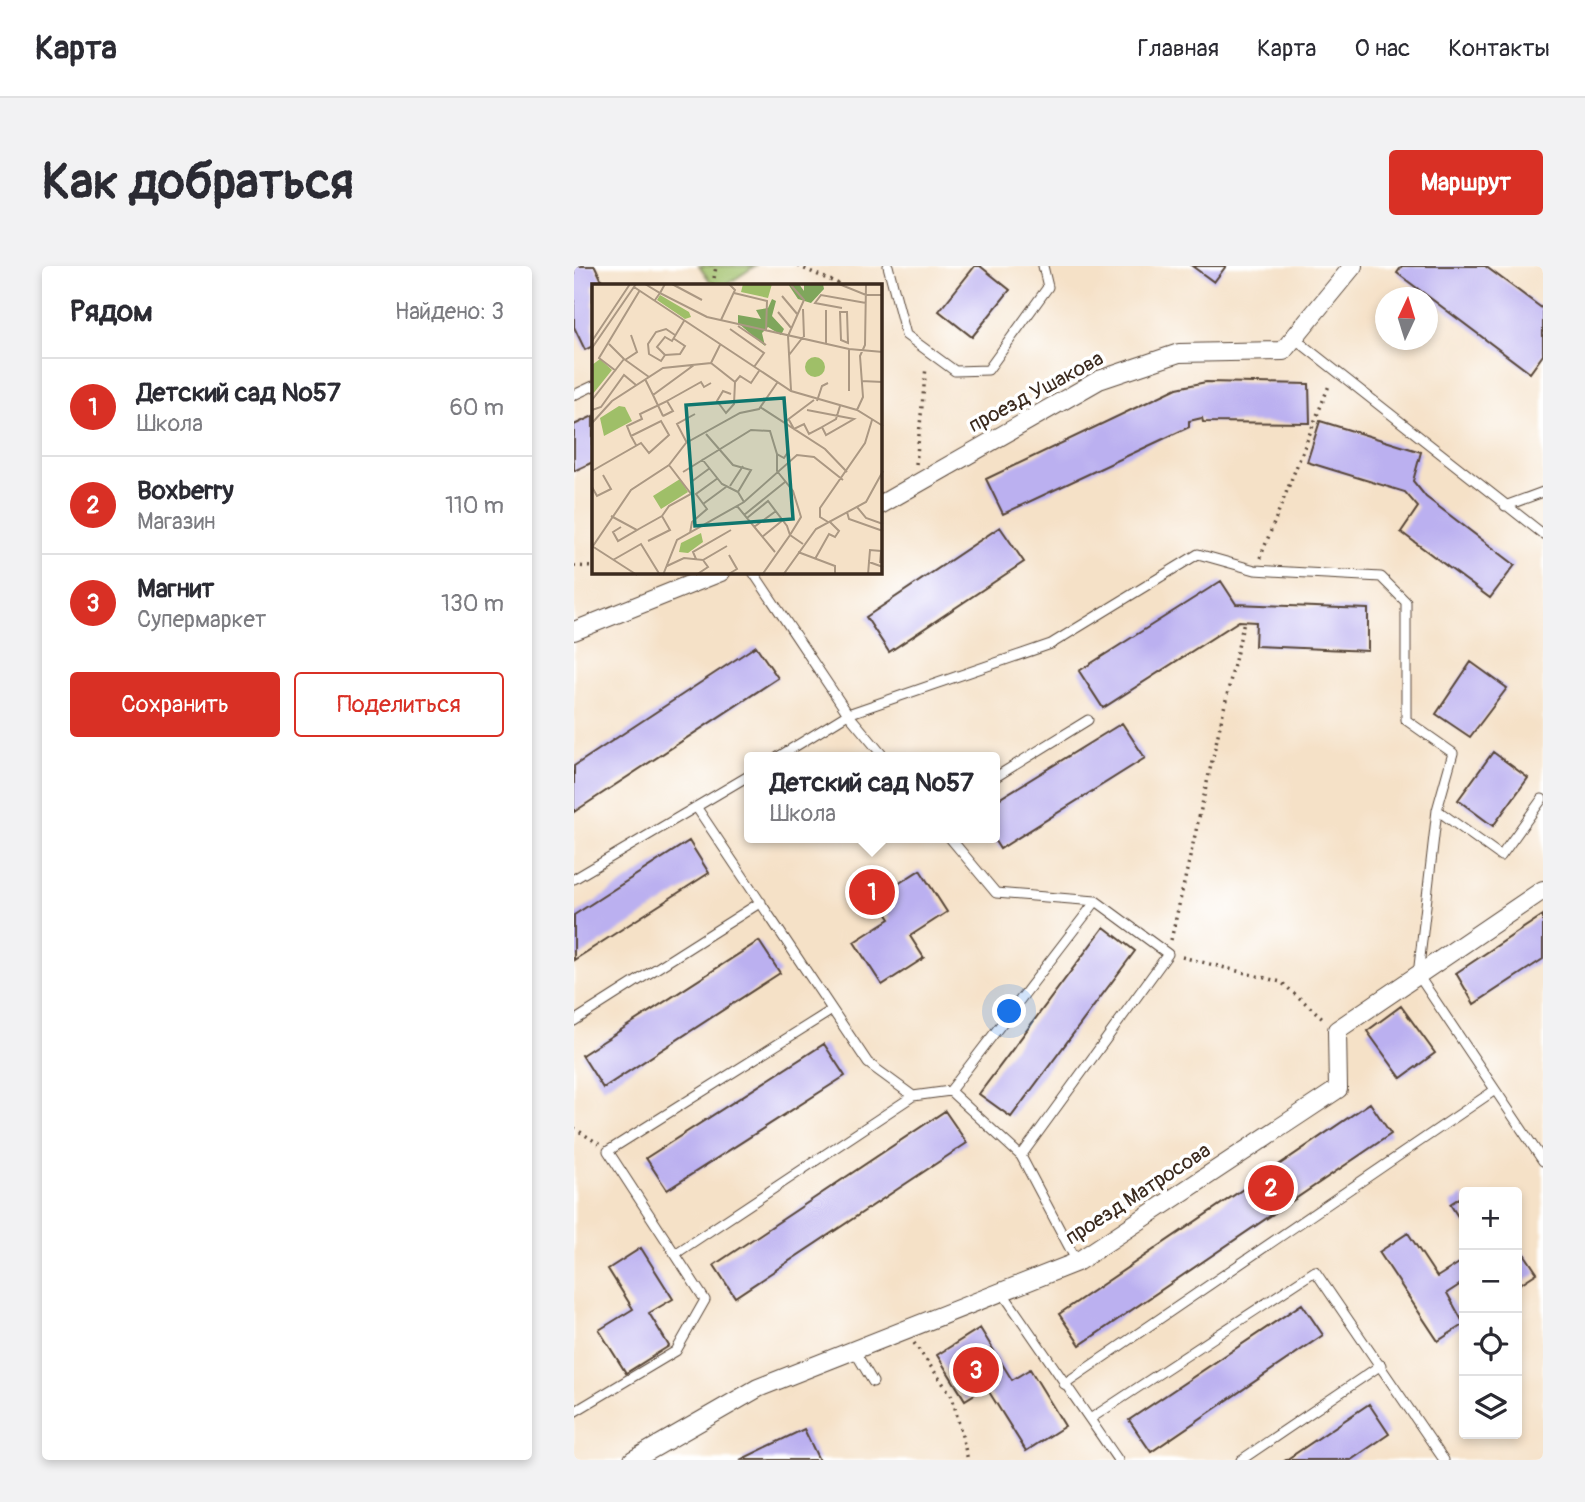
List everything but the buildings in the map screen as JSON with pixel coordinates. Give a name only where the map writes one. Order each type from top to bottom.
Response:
[{"type":"street","name":"проезд Ушакова","points":[[882,504],[1099,380],[1179,352],[1283,351],[1353,266]]},
{"type":"street","points":[[574,631],[715,574]]},
{"type":"street","points":[[1337,1030],[1543,890]]},
{"type":"street","name":"проезд Матросова","points":[[633,1460],[758,1388],[906,1332],[1077,1262],[1338,1089],[1337,1030]]},
{"type":"lane","points":[[888,266],[906,335],[955,371],[988,370],[1048,286],[1043,266]]},
{"type":"lane","points":[[1294,338],[1543,534]]},
{"type":"lane","points":[[574,395],[592,386]]},
{"type":"lane","points":[[1505,506],[1543,492]]},
{"type":"lane","points":[[786,752],[848,714],[1051,644],[1198,554],[1255,570],[1381,577],[1406,602],[1406,720],[1452,753],[1437,810],[1418,975],[1543,1161]]},
{"type":"lane","points":[[754,574],[848,714],[880,752]]},
{"type":"lane","points":[[1000,775],[1088,720]]},
{"type":"lane","points":[[574,878],[744,779]]},
{"type":"lane","points":[[1437,810],[1502,856],[1542,799]]},
{"type":"lane","points":[[696,808],[868,1063],[913,1096]]},
{"type":"lane","points":[[954,843],[996,893],[1096,901],[1168,954],[1021,1156]]},
{"type":"lane","points":[[675,1254],[913,1096],[950,1091],[1096,901]]},
{"type":"lane","points":[[574,1021],[761,902]]},
{"type":"lane","points":[[574,1412],[676,1351],[705,1300],[608,1150],[832,1010]]},
{"type":"lane","points":[[1064,1384],[1494,1090]]},
{"type":"lane","points":[[950,1091],[1021,1156],[1077,1262]]},
{"type":"lane","points":[[1090,1419],[1315,1270],[1444,1460]]},
{"type":"lane","points":[[1002,1292],[1118,1460]]},
{"type":"lane","points":[[855,1352],[873,1382]]},
{"type":"lane","points":[[1241,1460],[1381,1365]]},
{"type":"path","points":[[713,284],[716,266]]},
{"type":"path","points":[[798,266],[839,284]]},
{"type":"path","points":[[914,486],[927,351]]},
{"type":"path","points":[[1255,570],[1334,373]]},
{"type":"path","points":[[574,566],[592,567]]},
{"type":"path","points":[[1244,621],[1168,954],[1281,982],[1337,1030]]},
{"type":"path","points":[[574,1128],[608,1150]]},
{"type":"path","points":[[906,1332],[952,1396],[968,1460]]},
{"type":"green space","points":[[699,266],[755,266],[728,284],[712,284]]},
{"type":"place","name":"Детский сад №57","points":[[872,892]]},
{"type":"place","name":"Boxberry","points":[[1271,1188]]},
{"type":"place","name":"Магнит","points":[[976,1370]]}]
